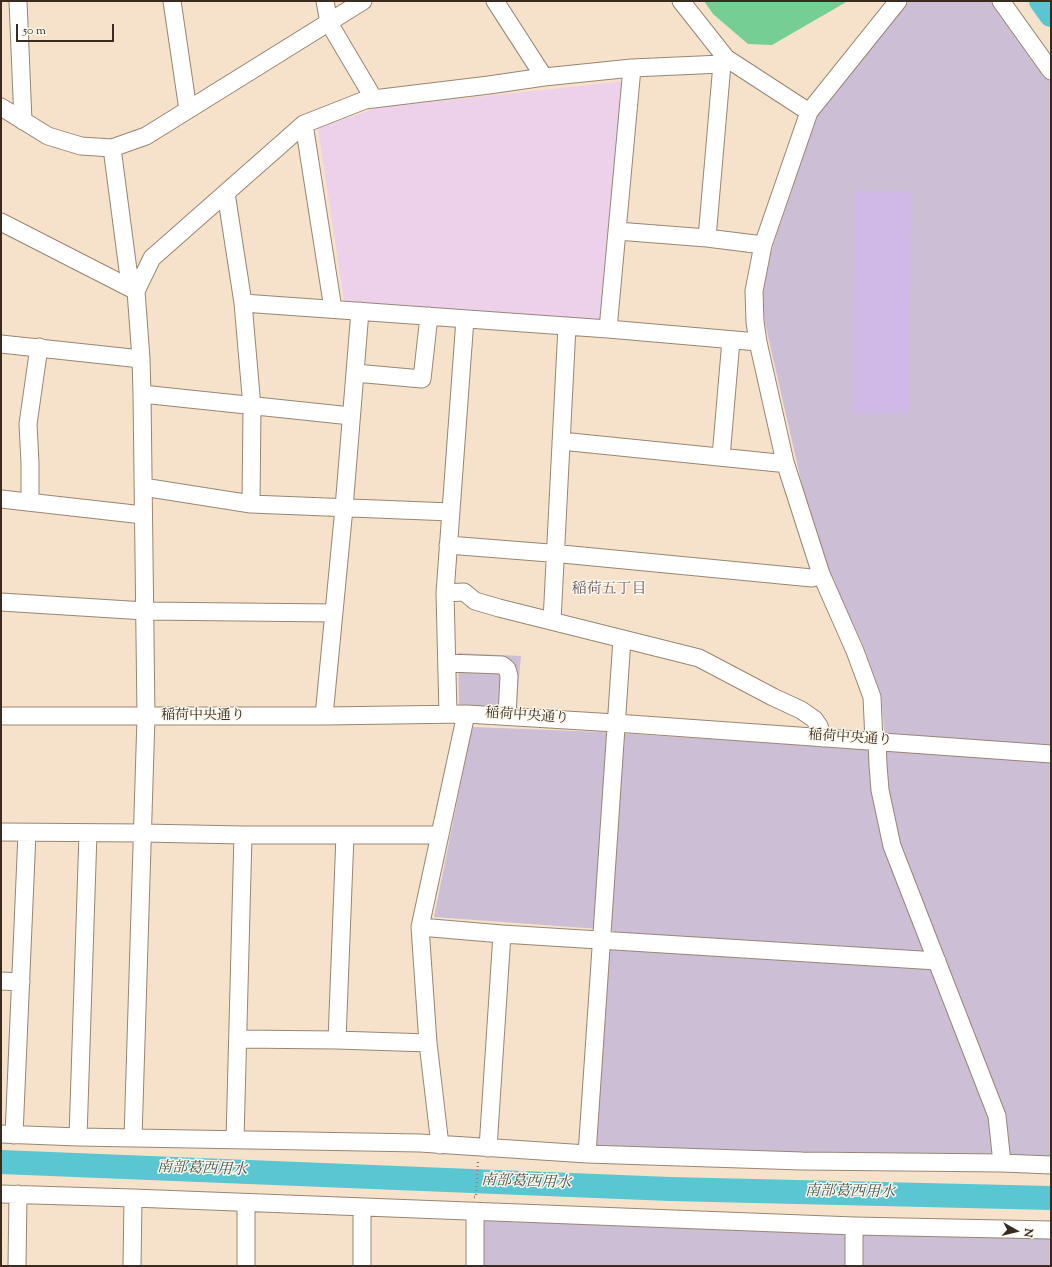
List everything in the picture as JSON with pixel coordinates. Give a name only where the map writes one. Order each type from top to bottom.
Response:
[{"type":"street","points":[[18,1],[23,121]]},
{"type":"street","points":[[172,1],[188,110]]},
{"type":"street","points":[[325,1],[330,23],[374,98]]},
{"type":"street","points":[[1,107],[48,136],[81,146],[112,148],[146,136],[330,23],[363,1]]},
{"type":"street","points":[[495,1],[544,77]]},
{"type":"street","points":[[681,1],[724,61],[809,112]]},
{"type":"street","points":[[898,1],[809,112],[763,245],[754,291],[755,322],[758,342],[786,462],[821,574],[855,651],[872,697],[880,790],[892,846],[997,1116],[1002,1163]]},
{"type":"street","points":[[1001,1],[1051,71]]},
{"type":"street","points":[[136,290],[152,258],[304,124],[365,100],[544,77],[724,61]]},
{"type":"street","points":[[707,238],[724,61]]},
{"type":"street","points":[[608,329],[632,68]]},
{"type":"street","points":[[304,124],[333,309]]},
{"type":"street","points":[[112,148],[128,270],[136,290],[141,359],[144,488],[143,515],[146,717],[133,1138]]},
{"type":"street","points":[[226,193],[243,303],[252,407],[251,504]]},
{"type":"street","points":[[1,222],[136,290]]},
{"type":"street","points":[[617,231],[707,238],[763,245]]},
{"type":"street","points":[[243,303],[608,329],[758,342]]},
{"type":"street","points":[[324,716],[344,508],[360,311]]},
{"type":"street","points":[[355,373],[422,379],[429,316]]},
{"type":"street","points":[[448,714],[444,593],[466,319]]},
{"type":"street","points":[[552,621],[567,326]]},
{"type":"street","points":[[721,457],[731,340]]},
{"type":"street","points":[[1,344],[141,359]]},
{"type":"street","points":[[30,501],[28,424],[38,347]]},
{"type":"street","points":[[142,394],[252,407],[351,416]]},
{"type":"street","points":[[561,441],[778,464],[786,462]]},
{"type":"street","points":[[144,488],[251,504],[451,512]]},
{"type":"street","points":[[1,499],[30,501],[143,515]]},
{"type":"street","points":[[448,545],[556,553],[812,578],[821,574]]},
{"type":"street","points":[[444,593],[464,592],[475,601],[499,608],[699,658],[801,710],[814,719],[819,726],[823,738]]},
{"type":"street","points":[[1,602],[145,611],[334,613]]},
{"type":"street","points":[[586,1154],[622,639]]},
{"type":"street","points":[[447,663],[502,665],[507,669],[509,676],[507,716]]},
{"type":"street","points":[[440,1145],[428,1043],[420,927],[466,714]]},
{"type":"street","name":"稲荷中央通り","points":[[1,716],[146,717],[466,714],[616,723],[1051,754]]},
{"type":"street","points":[[1,832],[243,835],[440,835]]},
{"type":"street","points":[[27,833],[21,982],[8,1134],[78,1137],[420,1143],[586,1154],[802,1162],[1002,1163],[1051,1165]]},
{"type":"street","points":[[78,1137],[88,833]]},
{"type":"street","points":[[235,1139],[243,835]]},
{"type":"street","points":[[337,1040],[345,835]]},
{"type":"street","points":[[420,927],[502,934],[937,962]]},
{"type":"street","points":[[488,1148],[502,934]]},
{"type":"street","points":[[1,981],[21,982]]},
{"type":"street","points":[[238,1039],[428,1043]]},
{"type":"street","points":[[17,1266],[9,1194],[362,1207],[473,1204],[673,1218],[854,1226],[1051,1230]]},
{"type":"street","points":[[132,1266],[133,1198]]},
{"type":"street","points":[[246,1202],[246,1266]]},
{"type":"street","points":[[473,1204],[475,1266]]},
{"type":"street","points":[[362,1207],[362,1266]]},
{"type":"street","points":[[854,1226],[854,1266]]},
{"type":"path","points":[[473,1204],[476,1196],[477,1165]]},
{"type":"shaded area","points":[[909,1],[992,1],[1051,79],[1051,1158],[600,1149],[595,1143],[608,953],[613,948],[613,930],[434,917],[472,727],[603,732],[889,751],[884,729],[881,694],[861,640],[835,586],[802,485],[765,323],[763,303],[764,279],[769,258],[816,117]]},
{"type":"shaded area","points":[[625,81],[601,323],[344,301],[318,128],[377,108]]},
{"type":"shaded area","points":[[458,653],[521,656],[516,710],[459,706]]},
{"type":"shaded area","points":[[489,1219],[1051,1237],[1051,1266],[484,1266],[484,1221]]},
{"type":"green space","points":[[704,1],[848,1],[772,45],[748,44],[713,14]]},
{"type":"building","points":[[856,191],[911,191],[909,414],[853,413]]},
{"type":"waterway","points":[[1041,1],[1051,15]]},
{"type":"waterway","name":"南部葛西用水","points":[[1,1162],[670,1189],[1051,1198]]},
{"type":"district","name":"稲荷五丁目","points":[[609,590]]}]
